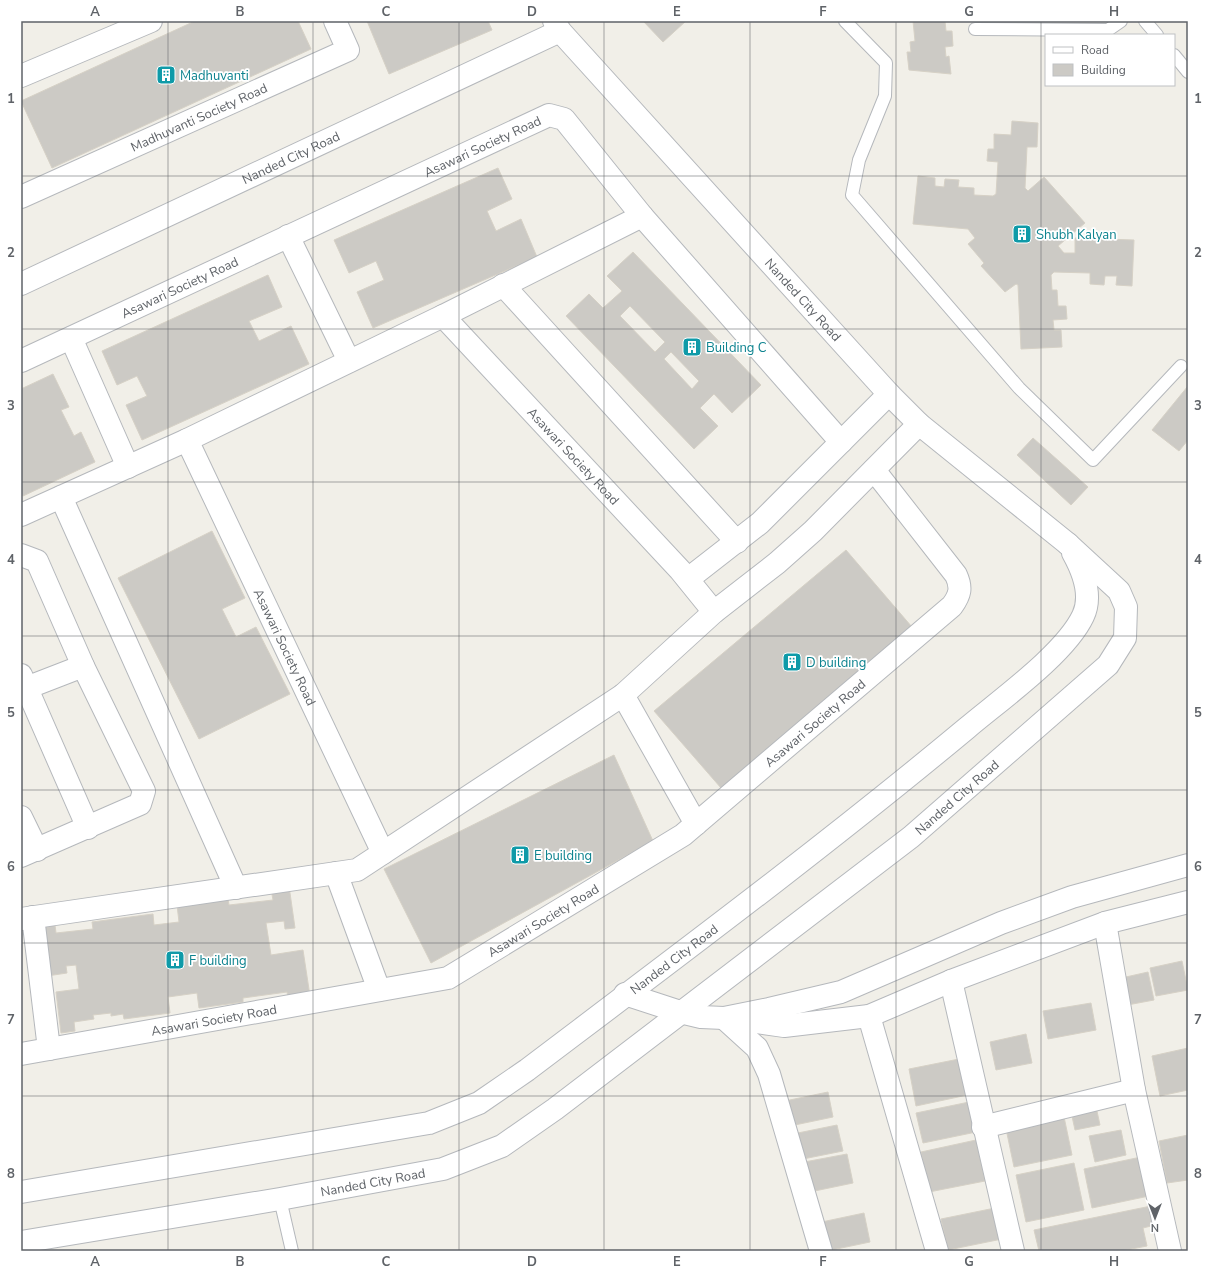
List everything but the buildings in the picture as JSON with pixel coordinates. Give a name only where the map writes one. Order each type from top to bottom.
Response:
[{"type":"street","points":[[21,76],[151,21]]},
{"type":"street","name":"Madhuvanti Society Road","points":[[21,197],[348,50],[335,21]]},
{"type":"street","name":"Nanded City Road","points":[[21,284],[557,26],[889,394],[919,424],[1068,544],[1119,591],[1126,606],[1125,638],[1108,665],[911,837],[555,1109],[502,1146],[442,1169],[280,1200],[21,1242]]},
{"type":"street","name":"Asawari Society Road","points":[[21,361],[549,114],[564,119],[642,216],[841,442]]},
{"type":"street","points":[[21,515],[187,440],[443,316],[642,216]]},
{"type":"street","points":[[288,236],[349,361]]},
{"type":"street","points":[[503,285],[737,542]]},
{"type":"street","name":"Asawari Society Road","points":[[443,316],[688,579],[714,612]]},
{"type":"street","points":[[71,338],[128,467]]},
{"type":"street","points":[[688,579],[760,523],[889,394]]},
{"type":"street","points":[[49,1049],[27,918],[357,870],[622,695],[714,612],[787,554],[919,424]]},
{"type":"street","name":"Asawari Society Road","points":[[187,440],[383,853]]},
{"type":"street","name":"Asawari Society Road","points":[[21,1054],[448,978],[683,835],[946,611],[959,596],[960,584],[956,575],[874,470]]},
{"type":"street","points":[[61,497],[236,888]]},
{"type":"street","name":"Nanded City Road","points":[[21,1192],[429,1123],[479,1103],[527,1070],[879,801],[1045,663],[1074,632],[1084,616],[1088,602],[1084,571],[1068,544]]},
{"type":"street","points":[[21,555],[37,561],[83,666],[144,791],[140,804],[29,853],[21,817]]},
{"type":"street","points":[[83,666],[23,684],[88,828]]},
{"type":"street","points":[[622,695],[696,824]]},
{"type":"street","points":[[724,1018],[841,992],[1001,923],[1072,897],[1188,865]]},
{"type":"street","points":[[336,873],[379,990]]},
{"type":"street","points":[[680,1012],[702,1017],[724,1018],[784,1026],[869,1016],[951,981],[1105,923],[1188,902]]},
{"type":"street","points":[[1105,923],[1134,1090],[1170,1251]]},
{"type":"street","points":[[951,981],[1012,1251]]},
{"type":"street","name":"Nanded City Road","points":[[625,994],[680,1012]]},
{"type":"street","points":[[869,1016],[937,1251]]},
{"type":"street","points":[[724,1018],[757,1048],[769,1074],[821,1251]]},
{"type":"street","points":[[983,1127],[1134,1090]]},
{"type":"lane","points":[[845,21],[886,63],[885,96],[859,160],[852,195],[1019,388],[1093,460],[1181,366]]},
{"type":"lane","points":[[975,29],[1108,30],[1121,21]]},
{"type":"lane","points":[[1146,21],[1156,34]]},
{"type":"lane","points":[[1175,56],[1188,72]]},
{"type":"lane","points":[[280,1200],[292,1251]]},
{"type":"place","name":"Madhuvanti","points":[[166,75]]},
{"type":"place","name":"Shubh Kalyan","points":[[1022,234]]},
{"type":"place","name":"Building C","points":[[692,347]]},
{"type":"place","name":"D building","points":[[792,662]]},
{"type":"place","name":"E building","points":[[520,855]]},
{"type":"place","name":"F building","points":[[175,960]]}]
